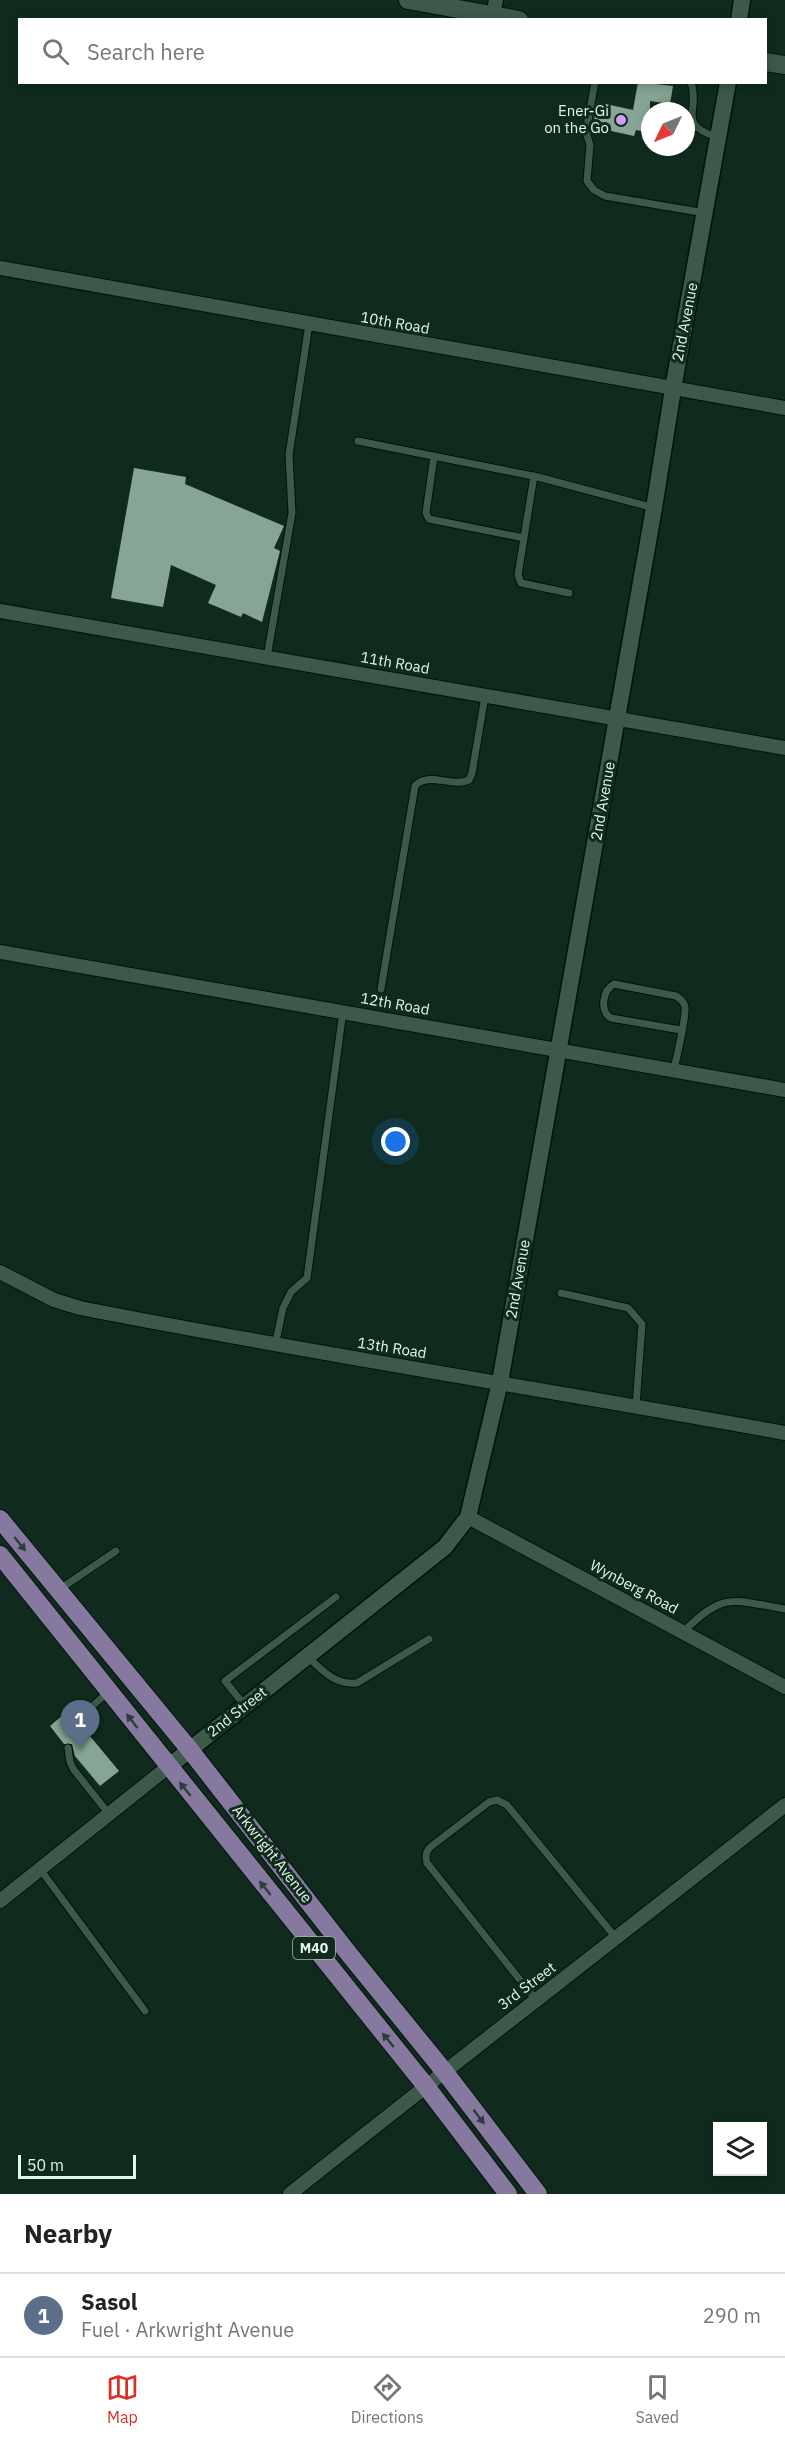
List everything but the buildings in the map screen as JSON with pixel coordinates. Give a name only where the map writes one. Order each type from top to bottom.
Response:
[{"type":"main road","points":[[408,0],[495,8],[515,18]]},
{"type":"main road","points":[[767,62],[785,66]]},
{"type":"main road","name":"Arkwright Avenue","points":[[0,1519],[190,1750],[349,1954],[444,2071],[538,2194]]},
{"type":"main road","name":"Arkwright Avenue","points":[[0,1555],[425,2085],[508,2194]]},
{"type":"street","points":[[738,18],[742,0]]},
{"type":"street","name":"2nd Avenue","points":[[468,1517],[500,1382],[673,389],[729,84]]},
{"type":"street","name":"10th Road","points":[[0,268],[785,408]]},
{"type":"street","name":"11th Road","points":[[0,611],[785,748]]},
{"type":"street","name":"12th Road","points":[[0,952],[785,1090]]},
{"type":"street","name":"13th Road","points":[[0,1272],[54,1299],[80,1308],[275,1346],[500,1382],[785,1433]]},
{"type":"street","name":"Wynberg Road","points":[[468,1517],[785,1687]]},
{"type":"street","name":"2nd Street","points":[[0,1901],[445,1547],[468,1517]]},
{"type":"street","name":"3rd Street","points":[[290,2194],[425,2085],[785,1805]]},
{"type":"lane","points":[[595,84],[586,132],[590,145],[587,181],[594,190],[605,196],[706,213]]},
{"type":"lane","points":[[692,84],[693,123],[698,129],[719,138]]},
{"type":"lane","points":[[267,657],[292,513],[290,448],[309,324]]},
{"type":"lane","points":[[358,441],[534,476],[654,508]]},
{"type":"lane","points":[[434,456],[426,513],[429,519],[524,538]]},
{"type":"lane","points":[[534,476],[518,575],[521,583],[569,594]]},
{"type":"lane","points":[[381,989],[415,786],[420,781],[426,780],[463,783],[469,780],[485,695]]},
{"type":"lane","points":[[675,1070],[685,1007],[683,1000],[676,996],[614,984],[606,991],[603,1009],[611,1018],[681,1030]]},
{"type":"lane","points":[[275,1346],[283,1308],[291,1292],[307,1278],[343,1011]]},
{"type":"lane","points":[[561,1293],[628,1308],[638,1317],[643,1331],[636,1406]]},
{"type":"lane","points":[[58,1591],[116,1551]]},
{"type":"lane","points":[[245,1706],[225,1681],[336,1597]]},
{"type":"lane","points":[[683,1632],[712,1606],[726,1601],[785,1609]]},
{"type":"lane","points":[[308,1657],[336,1681],[346,1684],[357,1683],[429,1639]]},
{"type":"lane","points":[[77,1720],[108,1691]]},
{"type":"lane","points":[[68,1748],[74,1770],[109,1814]]},
{"type":"lane","points":[[536,2000],[427,1863],[425,1856],[428,1849],[442,1838],[489,1802],[497,1800],[507,1805],[616,1938]]},
{"type":"lane","points":[[40,1869],[145,2011]]},
{"type":"place","name":"Ener-Gi on the Go","points":[[621,120]]},
{"type":"place","name":"Sasol","points":[[80,1750]]}]
